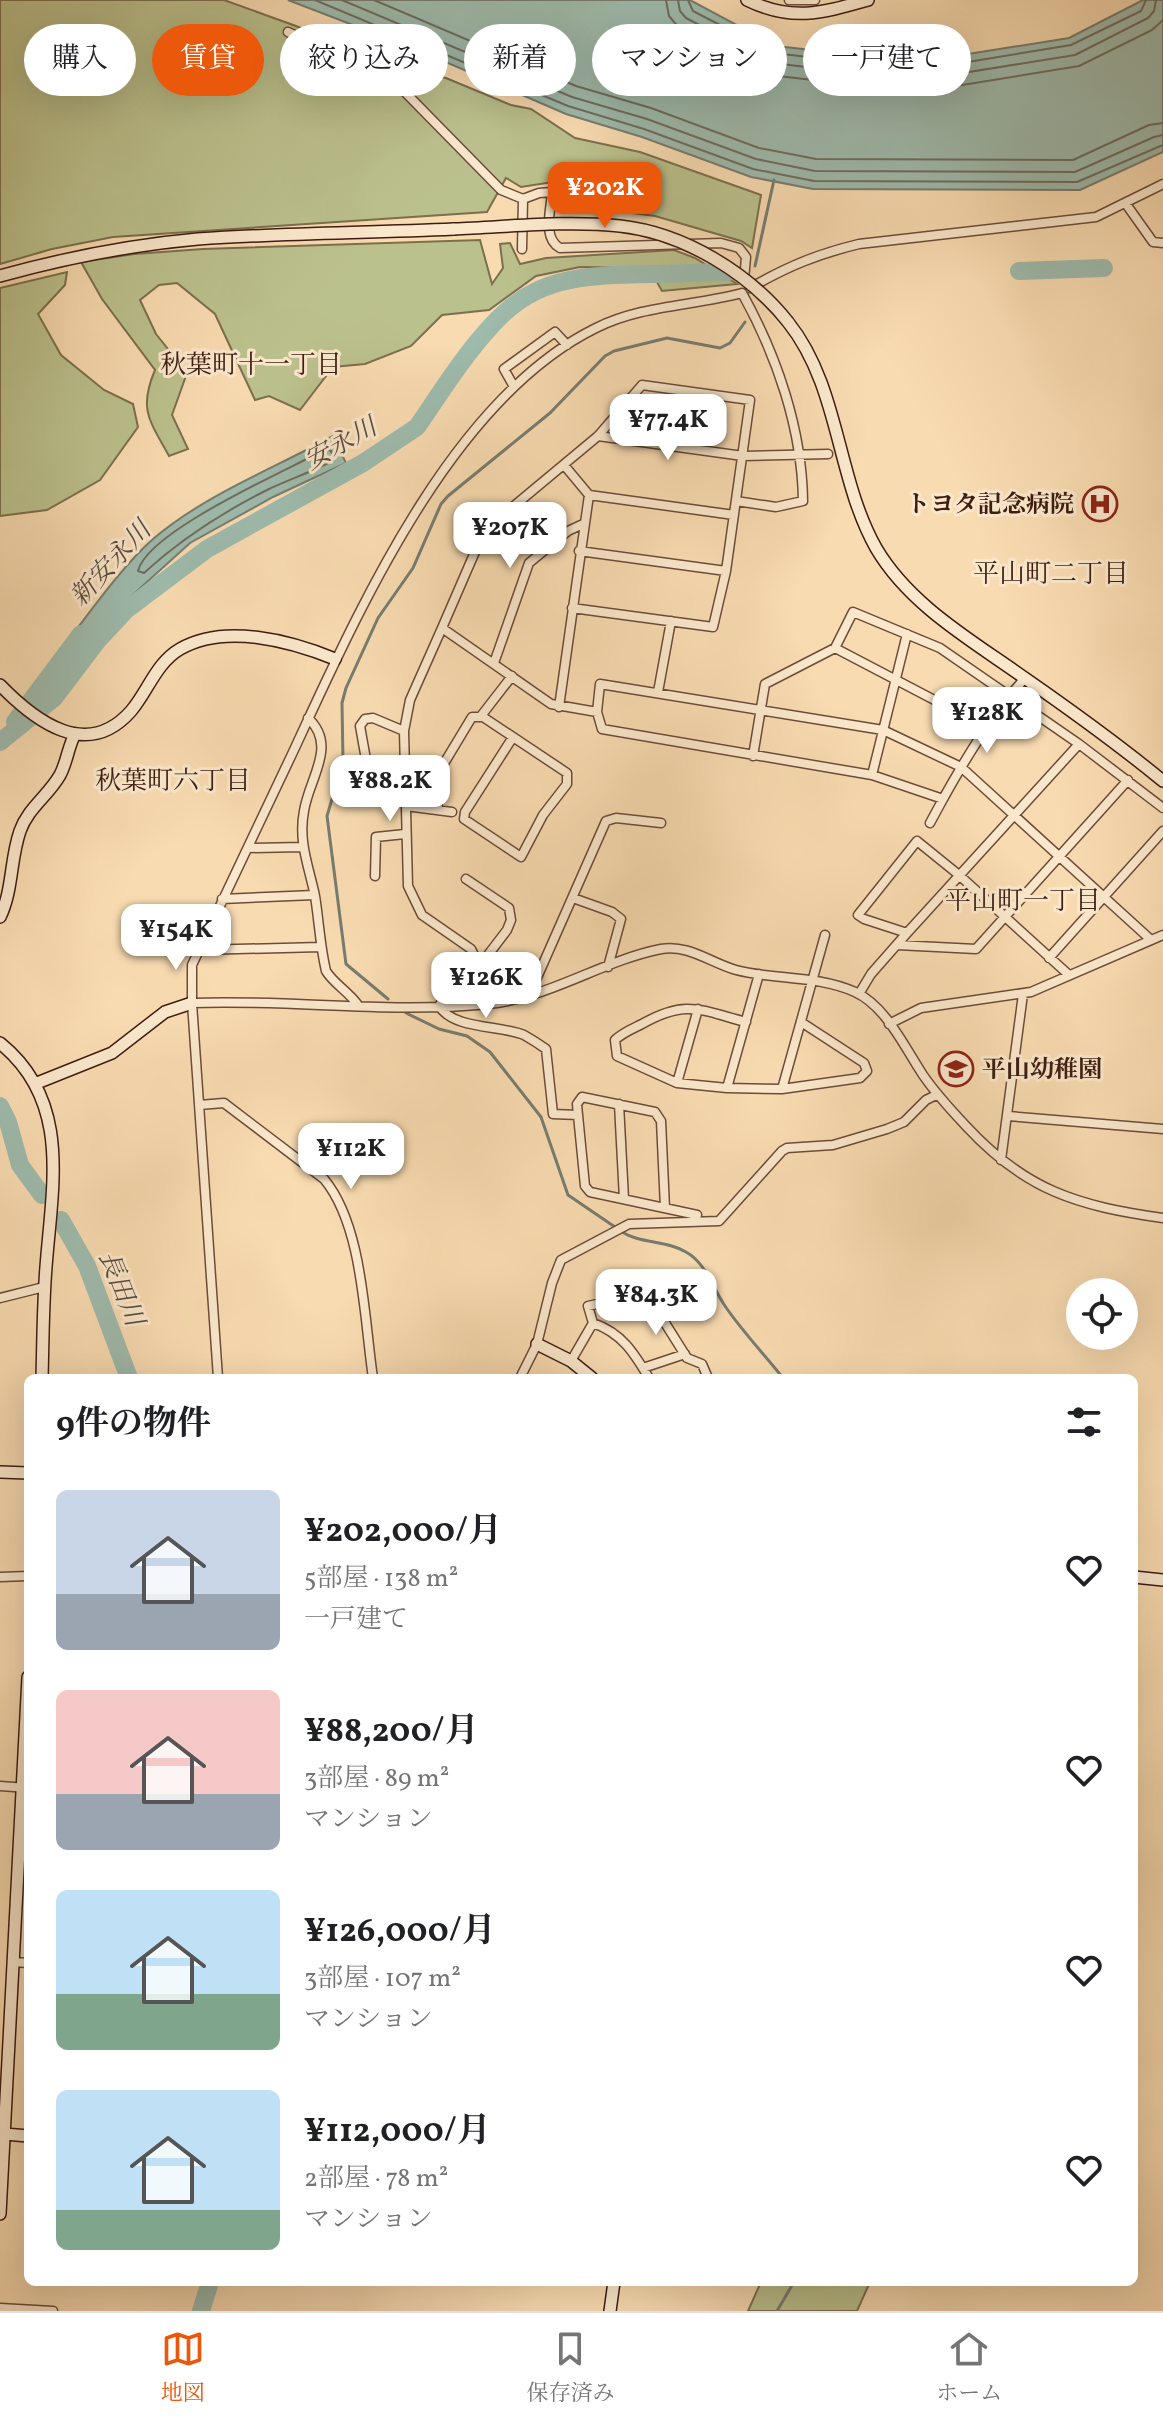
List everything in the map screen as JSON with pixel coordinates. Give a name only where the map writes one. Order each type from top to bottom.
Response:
[{"type":"street","points":[[747,0],[765,9],[797,14],[826,12],[868,0]]},
{"type":"street","points":[[789,0],[815,0]]},
{"type":"street","points":[[409,96],[501,190],[523,199],[552,192],[549,236],[553,244],[560,248],[721,243],[739,248],[746,257],[742,293],[797,429],[803,501],[776,507],[736,501]]},
{"type":"street","points":[[218,1374],[192,965],[335,659],[420,506],[455,456],[513,385],[567,345],[612,321],[675,304],[712,301],[742,293],[793,264],[859,244],[1087,218],[1126,204],[1163,184]]},
{"type":"street","points":[[522,249],[523,199]]},
{"type":"street","points":[[1126,204],[1153,242],[1163,243]]},
{"type":"street","points":[[0,276],[68,258],[197,239],[579,225],[622,226],[681,242],[751,284],[768,298],[805,345],[819,374],[864,525],[877,550],[916,597],[977,647],[1025,678],[1163,781]]},
{"type":"street","points":[[513,385],[504,369],[555,332],[567,345]]},
{"type":"street","points":[[572,608],[713,627],[726,571],[750,400],[642,385],[598,436],[484,531],[410,700],[404,731],[409,887],[422,915],[473,953],[444,1006],[444,1014],[474,1025],[521,1034],[546,1049],[553,1114],[578,1115]]},
{"type":"street","points":[[598,436],[743,456],[828,454]]},
{"type":"street","points":[[564,465],[589,495],[734,515]]},
{"type":"street","points":[[559,707],[589,495]]},
{"type":"street","points":[[494,663],[529,563],[568,531],[583,524]]},
{"type":"street","points":[[579,551],[726,571]]},
{"type":"street","points":[[753,756],[765,684],[835,648],[853,612],[940,648],[1079,744],[1163,808]]},
{"type":"street","points":[[658,692],[671,621]]},
{"type":"street","points":[[442,628],[559,707],[597,712]]},
{"type":"street","points":[[872,775],[907,634]]},
{"type":"street","points":[[0,685],[42,722],[65,732],[92,734],[118,722],[131,711],[170,657],[194,643],[218,638],[277,640],[335,659]]},
{"type":"street","points":[[835,648],[986,727]]},
{"type":"street","points":[[481,716],[512,676]]},
{"type":"street","points":[[930,823],[986,727],[1025,678]]},
{"type":"street","points":[[943,799],[872,775],[602,729],[597,712],[600,684],[883,730],[961,767],[1150,939]]},
{"type":"street","points":[[438,808],[434,780],[472,717],[481,716],[513,737],[567,773],[567,784],[543,815],[521,857],[464,819],[465,812],[513,737]]},
{"type":"street","points":[[308,718],[321,732],[323,742],[304,809],[302,847],[314,895],[326,971],[358,1005]]},
{"type":"street","points":[[404,731],[373,718],[365,719],[360,726],[367,765],[404,774]]},
{"type":"street","points":[[0,917],[10,890],[20,830],[36,802],[60,775],[75,734]]},
{"type":"street","points":[[859,994],[871,974],[907,933],[1079,744]]},
{"type":"street","points":[[897,945],[976,949],[1128,780]]},
{"type":"street","points":[[406,806],[452,812]]},
{"type":"street","points":[[528,998],[606,821],[616,818],[661,823]]},
{"type":"street","points":[[1049,958],[1163,831]]},
{"type":"street","points":[[375,876],[376,837],[405,834]]},
{"type":"street","points":[[907,933],[858,915],[917,841],[1069,975]]},
{"type":"street","points":[[248,848],[302,847]]},
{"type":"street","points":[[444,1006],[507,930],[511,920],[509,908],[466,879]]},
{"type":"street","points":[[222,899],[314,895]]},
{"type":"street","points":[[573,898],[612,912],[621,919],[608,967]]},
{"type":"street","points":[[782,1089],[825,935]]},
{"type":"street","points":[[889,1024],[921,1008],[1023,994],[1163,935]]},
{"type":"street","points":[[199,950],[321,947]]},
{"type":"street","points":[[37,1083],[112,1053],[165,1012],[192,1003],[489,1004],[528,998],[608,967],[674,948],[734,969],[813,980],[859,994],[889,1024],[936,1095],[1001,1160],[1033,1183],[1060,1195],[1122,1212],[1163,1218]]},
{"type":"street","points":[[727,1088],[759,974]]},
{"type":"street","points":[[1001,1160],[1023,994]]},
{"type":"street","points":[[746,1022],[698,1009],[665,1011],[615,1040],[617,1056],[677,1083],[727,1088],[782,1089],[860,1078],[867,1071],[864,1063],[801,1022]]},
{"type":"street","points":[[677,1083],[698,1009]]},
{"type":"street","points":[[0,1043],[37,1083],[52,1134],[42,1374]]},
{"type":"street","points":[[522,1374],[537,1344],[556,1267],[567,1255],[634,1224],[719,1221],[787,1148],[833,1145],[887,1129],[904,1122],[926,1100],[936,1095]]},
{"type":"street","points":[[665,1208],[661,1121],[655,1112],[582,1097],[577,1104],[585,1186],[590,1192],[697,1215]]},
{"type":"street","points":[[199,1105],[224,1103],[332,1188],[351,1228],[372,1374]]},
{"type":"street","points":[[619,1104],[624,1199]]},
{"type":"street","points":[[1008,1116],[1163,1129]]},
{"type":"street","points":[[0,1298],[44,1287]]},
{"type":"street","points":[[571,1361],[593,1323],[588,1306],[633,1296],[650,1299],[687,1358],[702,1364],[706,1374]]},
{"type":"street","points":[[593,1323],[629,1344],[647,1374]]},
{"type":"street","points":[[537,1344],[571,1361],[587,1374]]},
{"type":"street","points":[[643,1368],[685,1354]]},
{"type":"street","points":[[0,1472],[24,1473]]},
{"type":"street","points":[[0,1577],[24,1576]]},
{"type":"street","points":[[1138,1577],[1163,1580]]},
{"type":"street","points":[[0,1786],[24,1788]]},
{"type":"street","points":[[0,2214],[5,2134],[4,2054],[24,1802]]},
{"type":"street","points":[[13,1962],[24,1963]]},
{"type":"street","points":[[5,2134],[24,2136]]},
{"type":"street","points":[[610,2311],[613,2286]]},
{"type":"street","points":[[0,2308],[53,2311]]},
{"type":"green space","points":[[0,0],[224,0],[290,24],[280,24],[280,96],[448,96],[448,79],[464,85],[464,96],[489,96],[531,109],[575,138],[640,152],[761,195],[752,248],[741,241],[655,216],[610,210],[553,182],[521,187],[506,178],[487,212],[113,237],[52,249],[0,264]]},
{"type":"green space","points":[[480,240],[492,284],[503,268],[500,244],[510,243],[520,264],[546,258],[674,250],[695,258],[737,284],[662,291],[649,268],[580,267],[536,276],[489,310],[442,315],[411,346],[365,364],[333,367],[300,410],[269,396],[255,400],[215,314],[177,283],[159,285],[140,300],[156,334],[187,373],[172,415],[188,449],[169,456],[148,415],[147,395],[155,370],[102,299],[81,262],[203,249]]},
{"type":"green space","points":[[67,272],[65,285],[38,314],[61,355],[104,390],[133,404],[138,427],[100,480],[47,510],[0,516],[0,288]]},
{"type":"green space","points":[[759,2286],[868,2286],[857,2311],[748,2311]]},
{"type":"water","points":[[288,0],[690,0],[735,24],[592,24],[592,96],[787,96],[787,47],[803,49],[803,96],[971,96],[971,54],[1069,38],[1143,0],[1163,0],[1163,152],[1080,190],[813,189],[751,177],[642,137],[566,114],[524,96],[576,96],[576,24],[464,24],[464,70],[448,63],[448,24],[350,24]]},
{"type":"water","points":[[333,436],[346,463],[273,497],[190,543],[126,601],[86,648],[59,652],[116,578],[141,550],[173,523],[217,495]]},
{"type":"waterway","points":[[755,266],[774,180]]},
{"type":"waterway","name":"安永川","points":[[1019,271],[1104,268]]},
{"type":"waterway","name":"安永川","points":[[0,742],[54,698],[98,640],[126,610],[207,549],[363,463],[417,427],[482,336],[528,295],[565,281],[585,278],[729,272]]},
{"type":"waterway","points":[[388,999],[346,964],[327,816],[343,762],[342,703],[378,618],[413,568],[441,504],[550,413],[605,356],[667,338],[720,348],[730,343],[745,322]]},
{"type":"waterway","name":"新安永川","points":[[15,722],[81,634]]},
{"type":"waterway","points":[[406,1013],[439,1029],[467,1036],[490,1052],[541,1117],[568,1195],[615,1227]]},
{"type":"waterway","name":"長田川","points":[[0,1106],[8,1122],[20,1165],[42,1195]]},
{"type":"waterway","name":"長田川","points":[[61,1220],[87,1266],[128,1374]]},
{"type":"waterway","points":[[622,1232],[678,1248],[693,1257],[704,1269],[720,1299],[780,1374]]},
{"type":"waterway","name":"長田川","points":[[201,2311],[209,2286]]},
{"type":"waterway","points":[[777,2311],[792,2286]]},
{"type":"place","name":"トヨタ記念病院","points":[[1100,504]]},
{"type":"place","name":"平山幼稚園","points":[[956,1069]]},
{"type":"district","name":"秋葉町十一丁目","points":[[251,364]]},
{"type":"district","name":"平山町二丁目","points":[[1051,573]]},
{"type":"district","name":"秋葉町六丁目","points":[[173,780]]},
{"type":"district","name":"平山町一丁目","points":[[1023,900]]}]
